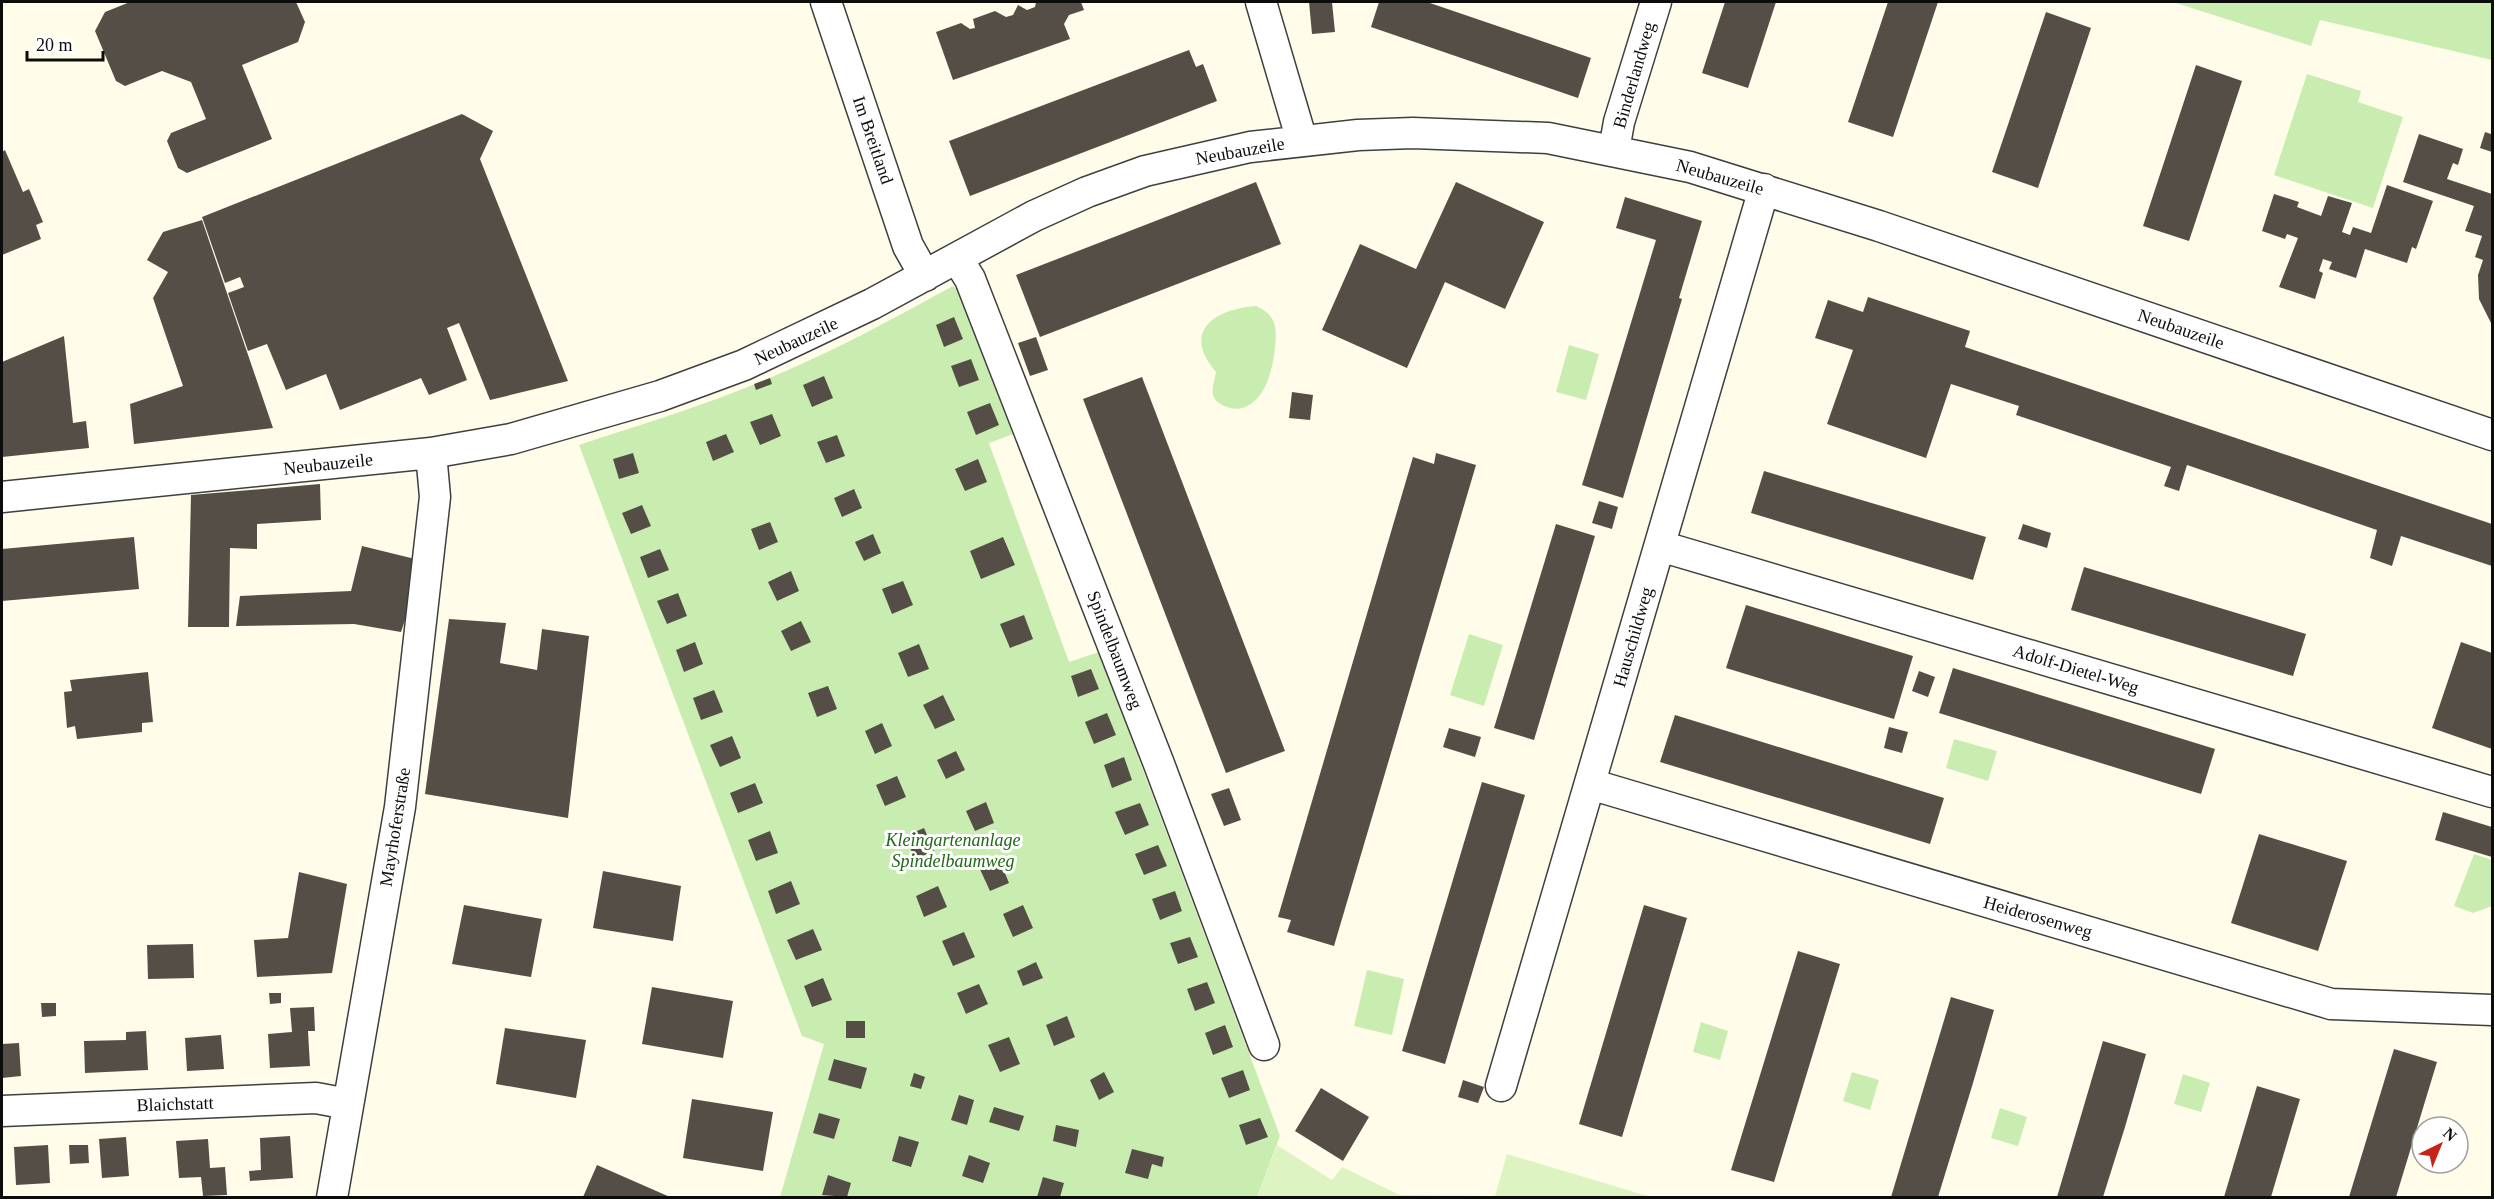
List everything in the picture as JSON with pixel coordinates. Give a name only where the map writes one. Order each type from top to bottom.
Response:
[{"type":"street","name":"Im Breitland","points":[[826,2],[908,246],[926,276]]},
{"type":"street","points":[[1261,2],[1302,141]]},
{"type":"street","name":"Binderlandweg","points":[[1614,150],[1619,122],[1656,2]]},
{"type":"street","name":"Neubauzeile","points":[[2,497],[431,453],[511,439],[660,396],[744,364],[872,304],[1034,216],[1087,192],[1144,171],[1212,155],[1302,141],[1413,133],[1548,138],[1690,167],[1764,189],[2493,435]]},
{"type":"street","name":"Hauschildweg","points":[[1502,1086],[1764,189]]},
{"type":"street","name":"Spindelbaumweg","points":[[957,258],[970,279],[1106,626],[1264,1045]]},
{"type":"street","name":"Mayrhoferstraße","points":[[332,1197],[400,807],[435,497],[431,453]]},
{"type":"street","name":"Adolf-Dietel-Weg","points":[[1660,546],[2493,792]]},
{"type":"street","name":"Heiderosenweg","points":[[1590,784],[2331,1004],[2493,1010]]},
{"type":"street","name":"Blaichstatt","points":[[2,1111],[316,1098],[348,1104]]},
{"type":"green space","points":[[2173,2],[2492,2],[2492,60],[2320,20],[2311,46]]},
{"type":"green space","points":[[2307,74],[2361,91],[2358,102],[2403,117],[2373,208],[2274,175]]},
{"type":"green space","name":"Kleingartenanlage Spindelbaumweg","points":[[953,286],[965,297],[1016,433],[989,443],[1069,662],[1099,652],[1280,1136],[1257,1197],[780,1197],[824,1044],[802,1036],[579,445],[681,412],[756,384],[846,343]]},
{"type":"green space","points":[[1256,306],[1268,313],[1274,322],[1276,333],[1273,364],[1264,389],[1253,403],[1237,409],[1227,407],[1218,402],[1213,395],[1216,372],[1206,358],[1202,345],[1202,334],[1207,325],[1227,312]]},
{"type":"green space","points":[[1569,345],[1599,354],[1586,400],[1556,392]]},
{"type":"green space","points":[[1469,634],[1503,645],[1484,706],[1450,695]]},
{"type":"green space","points":[[1954,739],[1997,751],[1988,781],[1946,768]]},
{"type":"green space","points":[[2474,854],[2492,860],[2492,906],[2473,913],[2454,906]]},
{"type":"green space","points":[[1367,970],[1404,979],[1392,1035],[1354,1026]]},
{"type":"green space","points":[[1701,1022],[1728,1031],[1720,1060],[1693,1052]]},
{"type":"green space","points":[[1852,1072],[1879,1080],[1870,1110],[1843,1101]]},
{"type":"green space","points":[[2183,1074],[2210,1083],[2201,1112],[2174,1104]]},
{"type":"green space","points":[[2000,1108],[2027,1117],[2018,1146],[1991,1138]]},
{"type":"green space","points":[[1277,1145],[1332,1180],[1342,1167],[1400,1195],[1495,1196],[1507,1154],[1651,1197],[1257,1197]]},
{"type":"building","points":[[130,2],[296,2],[305,22],[298,42],[242,65],[272,139],[187,173],[178,168],[167,141],[171,133],[206,119],[191,82],[162,71],[125,86],[116,81],[95,31],[105,12]]},
{"type":"building","points":[[1036,2],[1081,2],[1084,10],[1069,15],[1064,24],[1070,39],[953,80],[936,32],[961,23],[970,29],[975,28],[973,19],[995,11],[1006,17],[1013,15],[1018,5],[1027,10],[1035,7]]},
{"type":"building","points":[[1309,2],[1332,2],[1335,32],[1312,34]]},
{"type":"building","points":[[1379,2],[1427,2],[1591,58],[1578,98],[1371,27]]},
{"type":"building","points":[[1725,2],[1776,2],[1748,88],[1702,73]]},
{"type":"building","points":[[1888,2],[1938,2],[1893,137],[1848,122]]},
{"type":"building","points":[[2046,12],[2091,28],[2038,188],[1992,172]]},
{"type":"building","points":[[1189,50],[1196,67],[1203,64],[1217,101],[970,196],[949,141]]},
{"type":"building","points":[[2196,65],[2242,81],[2189,241],[2143,226]]},
{"type":"building","points":[[462,114],[493,131],[480,159],[568,381],[490,400],[459,323],[447,328],[467,380],[429,395],[421,378],[340,410],[326,374],[286,390],[267,344],[248,351],[228,293],[244,287],[240,277],[225,283],[202,217]]},
{"type":"building","points":[[2492,129],[2492,152],[2480,148],[2485,132],[2491,134]]},
{"type":"building","points":[[2419,134],[2463,149],[2458,165],[2453,163],[2447,179],[2492,194],[2492,325],[2479,299],[2478,275],[2483,260],[2475,257],[2482,236],[2465,231],[2474,206],[2403,182]]},
{"type":"building","points":[[5,150],[23,192],[29,189],[43,222],[36,225],[41,239],[2,255],[2,152]]},
{"type":"building","points":[[1256,182],[1281,244],[1040,337],[1016,275]]},
{"type":"building","points":[[1456,182],[1544,222],[1505,309],[1445,282],[1407,368],[1322,330],[1360,244],[1416,269]]},
{"type":"building","points":[[2387,185],[2433,201],[2416,249],[2412,247],[2407,263],[2365,249],[2356,278],[2329,269],[2332,262],[2323,259],[2319,271],[2323,273],[2315,299],[2279,287],[2298,238],[2287,234],[2285,239],[2262,231],[2274,194],[2299,202],[2297,207],[2321,216],[2328,196],[2352,203],[2342,232],[2350,235],[2353,227],[2371,233]]},
{"type":"building","points":[[1625,197],[1702,221],[1679,298],[1682,299],[1623,498],[1582,485],[1656,240],[1616,228]]},
{"type":"building","points":[[202,220],[273,428],[134,444],[130,404],[183,386],[153,298],[168,272],[147,260],[163,232]]},
{"type":"building","points":[[1868,297],[1970,331],[1965,347],[2492,524],[2492,566],[2401,536],[2392,566],[2370,558],[2377,530],[2187,465],[2179,491],[2164,486],[2171,467],[2016,415],[2019,406],[1951,384],[1926,458],[1827,424],[1853,350],[1815,338],[1828,300],[1863,312]]},
{"type":"building","points":[[954,317],[963,339],[944,347],[936,325]]},
{"type":"building","points":[[64,336],[73,423],[86,421],[89,448],[2,457],[2,362]]},
{"type":"building","points":[[1036,337],[1048,370],[1030,376],[1018,343]]},
{"type":"building","points":[[971,359],[979,380],[959,387],[951,366]]},
{"type":"building","points":[[824,376],[833,398],[812,407],[803,385]]},
{"type":"building","points":[[1142,377],[1285,751],[1226,773],[1083,399]]},
{"type":"building","points":[[770,378],[772,384],[756,390],[754,384]]},
{"type":"building","points":[[1292,392],[1313,395],[1310,420],[1289,418]]},
{"type":"building","points":[[990,403],[999,425],[976,435],[967,412]]},
{"type":"building","points":[[772,414],[781,436],[760,445],[750,422]]},
{"type":"building","points":[[726,434],[734,452],[713,461],[706,442]]},
{"type":"building","points":[[837,435],[845,456],[826,463],[817,442]]},
{"type":"building","points":[[633,453],[639,473],[619,479],[613,459]]},
{"type":"building","points":[[1436,453],[1476,465],[1334,946],[1287,932],[1291,920],[1278,917],[1413,457],[1434,464]]},
{"type":"building","points":[[978,459],[987,482],[965,491],[955,469]]},
{"type":"building","points":[[1764,471],[1986,537],[1973,580],[1751,513]]},
{"type":"building","points":[[320,484],[321,520],[257,524],[257,549],[230,548],[229,627],[188,627],[191,495]]},
{"type":"building","points":[[854,489],[862,508],[842,517],[834,498]]},
{"type":"building","points":[[1599,501],[1618,507],[1612,529],[1592,523]]},
{"type":"building","points":[[642,505],[651,526],[631,534],[622,513]]},
{"type":"building","points":[[770,522],[778,542],[759,550],[751,529]]},
{"type":"building","points":[[1556,524],[1595,536],[1534,740],[1494,728]]},
{"type":"building","points":[[2023,524],[2051,533],[2047,548],[2018,539]]},
{"type":"building","points":[[873,534],[881,553],[864,561],[855,542]]},
{"type":"building","points":[[134,537],[139,589],[2,601],[2,549]]},
{"type":"building","points":[[1003,537],[1015,565],[981,579],[970,551]]},
{"type":"building","points":[[362,546],[415,559],[409,608],[401,632],[354,624],[236,626],[240,596],[351,591]]},
{"type":"building","points":[[660,549],[669,570],[648,578],[640,557]]},
{"type":"building","points":[[2084,567],[2306,634],[2293,676],[2071,610]]},
{"type":"building","points":[[791,571],[799,591],[777,601],[768,582]]},
{"type":"building","points":[[903,581],[913,605],[892,614],[882,589]]},
{"type":"building","points":[[678,593],[687,616],[667,624],[657,601]]},
{"type":"building","points":[[1746,605],[1913,656],[1894,719],[1726,668]]},
{"type":"building","points":[[1024,615],[1033,639],[1010,648],[1000,624]]},
{"type":"building","points":[[449,619],[506,623],[500,663],[537,670],[542,629],[589,636],[568,818],[425,794]]},
{"type":"building","points":[[801,621],[811,642],[791,651],[781,631]]},
{"type":"building","points":[[695,642],[703,664],[684,672],[676,650]]},
{"type":"building","points":[[2461,642],[2492,653],[2492,749],[2432,728]]},
{"type":"building","points":[[919,644],[929,669],[908,677],[898,653]]},
{"type":"building","points":[[1953,668],[2215,749],[2201,794],[1939,713]]},
{"type":"building","points":[[1091,669],[1099,689],[1078,697],[1071,676]]},
{"type":"building","points":[[1919,671],[1935,677],[1928,697],[1912,691]]},
{"type":"building","points":[[148,672],[153,722],[142,723],[142,732],[77,739],[75,726],[67,728],[64,692],[72,691],[70,680]]},
{"type":"building","points":[[828,686],[837,709],[817,717],[808,693]]},
{"type":"building","points":[[714,690],[723,712],[701,720],[693,698]]},
{"type":"building","points":[[943,695],[955,720],[935,729],[923,705]]},
{"type":"building","points":[[1107,713],[1116,735],[1094,744],[1085,722]]},
{"type":"building","points":[[1675,715],[1944,798],[1930,844],[1660,762]]},
{"type":"building","points":[[882,723],[892,746],[875,754],[865,731]]},
{"type":"building","points":[[1889,727],[1908,732],[1902,753],[1884,748]]},
{"type":"building","points":[[1449,728],[1481,737],[1475,757],[1443,747]]},
{"type":"building","points":[[732,736],[741,758],[720,767],[710,745]]},
{"type":"building","points":[[956,751],[965,770],[946,779],[937,760]]},
{"type":"building","points":[[1124,757],[1132,780],[1112,788],[1104,765]]},
{"type":"building","points":[[897,776],[906,797],[885,806],[876,785]]},
{"type":"building","points":[[1482,782],[1525,795],[1445,1064],[1402,1051]]},
{"type":"building","points":[[755,783],[763,803],[738,813],[730,793]]},
{"type":"building","points":[[1229,788],[1241,820],[1224,826],[1211,794]]},
{"type":"building","points":[[986,802],[994,823],[975,831],[966,811]]},
{"type":"building","points":[[1140,803],[1149,825],[1125,835],[1115,812]]},
{"type":"building","points":[[2443,812],[2492,827],[2492,857],[2435,840]]},
{"type":"building","points":[[924,828],[934,851],[915,859],[905,836]]},
{"type":"building","points":[[770,831],[778,853],[756,861],[748,840]]},
{"type":"building","points":[[2259,834],[2347,861],[2318,951],[2231,923]]},
{"type":"building","points":[[1158,845],[1167,866],[1144,875],[1135,854]]},
{"type":"building","points":[[998,856],[1009,883],[990,891],[978,865]]},
{"type":"building","points":[[603,871],[681,886],[673,941],[593,928]]},
{"type":"building","points":[[299,872],[347,884],[332,973],[257,977],[254,940],[288,938]]},
{"type":"building","points":[[791,881],[800,904],[776,914],[768,891]]},
{"type":"building","points":[[938,886],[947,907],[924,917],[916,896]]},
{"type":"building","points":[[1175,891],[1182,911],[1160,920],[1152,899]]},
{"type":"building","points":[[464,905],[542,919],[531,977],[452,964]]},
{"type":"building","points":[[1023,905],[1033,928],[1013,937],[1003,914]]},
{"type":"building","points":[[1644,905],[1687,918],[1622,1137],[1579,1124]]},
{"type":"building","points":[[813,929],[822,950],[796,960],[787,940]]},
{"type":"building","points":[[964,932],[975,957],[953,966],[942,941]]},
{"type":"building","points":[[1190,937],[1198,957],[1178,964],[1170,943]]},
{"type":"building","points":[[193,944],[194,978],[148,979],[147,945]]},
{"type":"building","points":[[1798,951],[1840,964],[1774,1182],[1731,1170]]},
{"type":"building","points":[[1036,962],[1043,978],[1023,986],[1017,971]]},
{"type":"building","points":[[823,978],[832,1000],[812,1007],[804,986]]},
{"type":"building","points":[[1207,982],[1215,1003],[1195,1011],[1187,989]]},
{"type":"building","points":[[979,984],[988,1004],[966,1014],[957,993]]},
{"type":"building","points":[[652,987],[733,1001],[723,1058],[642,1044]]},
{"type":"building","points":[[269,993],[281,993],[281,1003],[270,1004]]},
{"type":"building","points":[[1951,997],[1994,1010],[1973,1083],[1938,1197],[1891,1197]]},
{"type":"building","points":[[41,1003],[56,1003],[56,1016],[42,1017]]},
{"type":"building","points":[[314,1007],[315,1031],[308,1031],[310,1066],[270,1068],[268,1034],[292,1032],[290,1008]]},
{"type":"building","points":[[1067,1016],[1075,1037],[1054,1046],[1046,1025]]},
{"type":"building","points":[[846,1021],[865,1021],[865,1038],[846,1038]]},
{"type":"building","points":[[1225,1025],[1233,1047],[1213,1055],[1205,1033]]},
{"type":"building","points":[[505,1028],[586,1040],[576,1098],[496,1084]]},
{"type":"building","points":[[146,1031],[148,1070],[85,1073],[84,1041],[126,1040],[126,1032]]},
{"type":"building","points":[[221,1035],[224,1069],[187,1071],[185,1038]]},
{"type":"building","points":[[1009,1037],[1020,1064],[1000,1072],[988,1045]]},
{"type":"building","points":[[2103,1041],[2146,1054],[2125,1127],[2103,1197],[2057,1197]]},
{"type":"building","points":[[19,1043],[21,1076],[2,1078],[2,1044]]},
{"type":"building","points":[[2394,1049],[2437,1062],[2421,1115],[2410,1115],[2410,1151],[2396,1197],[2349,1197]]},
{"type":"building","points":[[834,1059],[867,1068],[861,1089],[828,1080]]},
{"type":"building","points":[[1243,1070],[1250,1090],[1229,1098],[1221,1078]]},
{"type":"building","points":[[1104,1072],[1114,1092],[1099,1100],[1090,1080]]},
{"type":"building","points":[[914,1073],[925,1077],[921,1089],[910,1086]]},
{"type":"building","points":[[1463,1080],[1484,1087],[1478,1103],[1458,1097]]},
{"type":"building","points":[[2257,1086],[2300,1099],[2271,1197],[2224,1197]]},
{"type":"building","points":[[1321,1088],[1369,1117],[1343,1161],[1295,1131]]},
{"type":"building","points":[[959,1095],[974,1100],[967,1125],[951,1120]]},
{"type":"building","points":[[692,1099],[773,1112],[763,1171],[683,1158]]},
{"type":"building","points":[[994,1107],[1024,1116],[1019,1131],[989,1122]]},
{"type":"building","points":[[819,1113],[840,1119],[834,1139],[813,1133]]},
{"type":"building","points":[[1260,1118],[1268,1137],[1246,1145],[1239,1125]]},
{"type":"building","points":[[1056,1125],[1079,1130],[1076,1147],[1053,1141]]},
{"type":"building","points":[[290,1136],[293,1178],[250,1181],[249,1171],[261,1170],[260,1138]]},
{"type":"building","points":[[899,1136],[919,1142],[911,1167],[892,1161]]},
{"type":"building","points":[[126,1137],[129,1176],[102,1178],[99,1139]]},
{"type":"building","points":[[208,1139],[210,1168],[225,1167],[227,1195],[203,1196],[201,1177],[179,1178],[176,1141]]},
{"type":"building","points":[[48,1145],[50,1183],[16,1185],[14,1147]]},
{"type":"building","points":[[69,1145],[88,1145],[89,1163],[70,1164]]},
{"type":"building","points":[[1132,1149],[1164,1157],[1162,1167],[1152,1164],[1148,1179],[1125,1173]]},
{"type":"building","points":[[969,1155],[990,1163],[983,1183],[962,1176]]},
{"type":"building","points":[[597,1165],[670,1197],[583,1197]]},
{"type":"building","points":[[828,1175],[851,1183],[847,1197],[822,1195]]},
{"type":"building","points":[[1043,1177],[1064,1183],[1060,1197],[1037,1197]]}]
